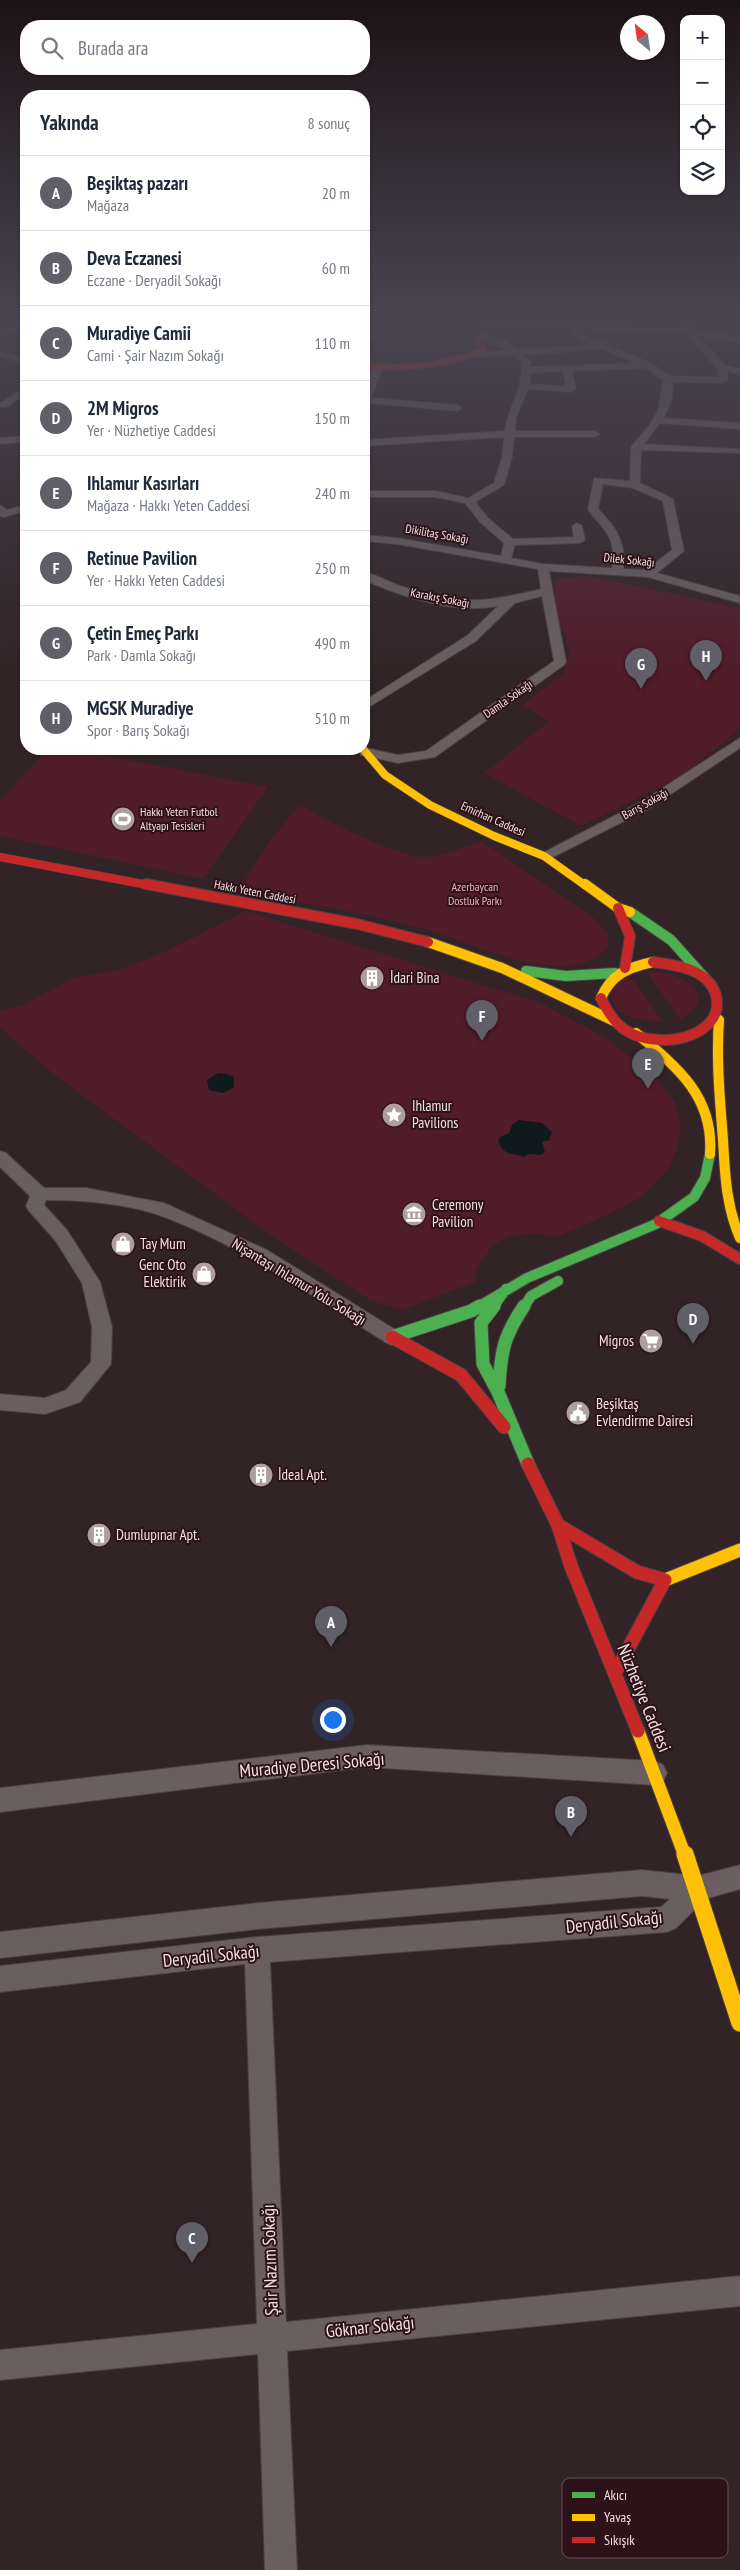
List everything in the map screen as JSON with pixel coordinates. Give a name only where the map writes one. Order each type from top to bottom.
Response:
[{"type":"street","points":[[370,442],[509,434],[596,434]]},
{"type":"street","points":[[370,494],[435,494],[469,501],[499,485],[509,434]]},
{"type":"street","points":[[636,485],[636,447],[647,434]]},
{"type":"street","points":[[0,441],[20,439]]},
{"type":"street","points":[[636,447],[739,452]]},
{"type":"street","points":[[617,572],[621,554],[617,538],[609,525],[593,510],[598,480],[636,485],[668,499],[678,551],[648,574]]},
{"type":"street","name":"Dikilitaş Sokağı","points":[[469,501],[484,520],[510,542]]},
{"type":"street","points":[[0,508],[4,514],[20,510]]},
{"type":"street","points":[[505,560],[510,542],[580,540],[577,526]]},
{"type":"street","name":"Dikilitaş Sokağı","points":[[370,539],[397,541],[542,567]]},
{"type":"street","name":"Dilek Sokağı","points":[[542,567],[648,574],[740,600]]},
{"type":"street","name":"Damla Sokağı","points":[[370,752],[398,759],[430,754],[560,662],[542,567]]},
{"type":"street","name":"Karakış Sokağı","points":[[370,578],[394,588],[463,604],[482,605],[547,591]]},
{"type":"street","points":[[370,702],[472,638],[512,599]]},
{"type":"street","name":"Barış Sokağı","points":[[544,856],[578,841],[685,782],[740,742]]},
{"type":"street","name":"Emirhan Caddesi","points":[[368,755],[385,774],[430,805],[494,836],[544,856],[618,908],[631,912],[692,959],[708,979]]},
{"type":"street","name":"Hakkı Yeten Caddesi","points":[[0,856],[357,924],[429,942],[502,968],[614,1021]]},
{"type":"street","name":"Emirhan Caddesi","points":[[618,908],[620,916],[626,923],[630,933],[620,971]]},
{"type":"street","points":[[725,982],[708,979],[691,970],[653,962],[620,971],[603,988],[601,998],[607,1013],[614,1021],[636,1033],[657,1040],[690,1038],[704,1033],[725,1015]]},
{"type":"street","name":"Hakkı Yeten Caddesi","points":[[502,968],[566,976],[620,971]]},
{"type":"street","points":[[708,979],[724,1001],[725,1015],[716,1062],[725,1183],[734,1230],[740,1238]]},
{"type":"street","points":[[392,1337],[441,1325],[484,1305],[506,1289],[564,1262],[601,1249],[687,1205],[703,1185],[710,1159],[708,1117],[702,1099],[689,1081],[671,1062],[636,1033]]},
{"type":"street","points":[[0,1158],[40,1194],[35,1206],[61,1235],[91,1282],[102,1327],[101,1364],[73,1396],[45,1406],[0,1403]]},
{"type":"street","name":"Nişantaşı Ihlamur Yolu Sokağı","points":[[40,1194],[86,1194],[158,1208],[208,1229],[260,1255],[392,1337]]},
{"type":"street","points":[[659,1221],[676,1224],[709,1238],[740,1259]]},
{"type":"street","name":"Nüzhetiye Caddesi","points":[[498,1392],[501,1351],[514,1321],[531,1296],[570,1274],[601,1249]]},
{"type":"street","name":"Nüzhetiye Caddesi","points":[[506,1289],[482,1324],[483,1364],[498,1392],[518,1445],[558,1525],[571,1566],[655,1773],[698,1889],[740,2023]]},
{"type":"street","points":[[392,1337],[461,1375],[518,1445]]},
{"type":"street","points":[[558,1525],[637,1572],[665,1580],[740,1550]]},
{"type":"street","points":[[615,1673],[665,1580]]},
{"type":"street","name":"Muradiye Deresi Sokağı","points":[[0,1800],[367,1756],[655,1773]]},
{"type":"street","points":[[698,1889],[740,1877]]},
{"type":"street","name":"Deryadil Sokağı","points":[[0,1945],[258,1916],[642,1883],[698,1889]]},
{"type":"street","name":"Deryadil Sokağı","points":[[0,1979],[258,1950],[667,1919],[698,1889]]},
{"type":"street","name":"Şair Nazım Sokağı","points":[[258,1950],[282,2570]]},
{"type":"street","name":"Göknar Sokağı","points":[[0,2365],[740,2291]]},
{"type":"green space","points":[[571,577],[593,577],[740,608],[740,729],[681,777],[581,826],[484,773],[549,721],[522,705],[564,673],[569,652],[555,601],[556,580]]},
{"type":"green space","name":"Hakkı Yeten Futbol Altyapı Tesisleri","points":[[42,755],[102,755],[268,787],[203,879],[0,836],[0,801]]},
{"type":"green space","name":"Azerbaycan Dostluk Parkı","points":[[300,805],[380,845],[413,855],[425,857],[439,855],[481,841],[594,918],[608,934],[608,948],[587,962],[563,966],[545,965],[497,954],[395,921],[238,891],[273,837]]},
{"type":"green space","name":"Ihlamur Pavilions","points":[[246,911],[540,1003],[603,1036],[656,1078],[675,1102],[681,1128],[677,1149],[668,1169],[641,1197],[601,1218],[556,1237],[536,1233],[510,1236],[493,1245],[475,1271],[477,1281],[402,1310],[370,1300],[265,1231],[54,1074],[0,1028],[0,1010],[21,1006],[76,977],[120,970],[165,952]]},
{"type":"green space","points":[[646,971],[670,974],[682,979],[691,986],[697,993],[698,1002],[693,1010],[680,1019]]},
{"type":"green space","points":[[625,976],[633,979],[662,1021],[633,1018],[615,1006],[612,1000],[614,984]]},
{"type":"shaded area","points":[[218,1073],[234,1077],[234,1087],[223,1093],[209,1090],[207,1080]]},
{"type":"shaded area","points":[[519,1120],[542,1123],[552,1132],[549,1140],[542,1142],[545,1152],[541,1155],[528,1154],[525,1157],[506,1152],[500,1146],[498,1141],[500,1137],[509,1133],[512,1125]]},
{"type":"traffic: fast","points":[[630,912],[671,940],[704,977]]},
{"type":"traffic: fast","points":[[526,971],[566,976],[615,973]]},
{"type":"traffic: fast","points":[[392,1337],[471,1311],[527,1278],[656,1224],[694,1197],[705,1178],[710,1154]]},
{"type":"traffic: fast","points":[[499,1386],[501,1351],[514,1321],[531,1296],[558,1281]]},
{"type":"traffic: fast","points":[[506,1289],[481,1323],[483,1364],[498,1392],[528,1464]]},
{"type":"traffic: slow","points":[[368,755],[385,775],[430,805],[494,836],[544,856],[618,908],[630,912]]},
{"type":"traffic: slow","points":[[428,942],[502,968],[614,1021]]},
{"type":"traffic: slow","points":[[601,998],[609,982],[621,972],[653,962]]},
{"type":"traffic: slow","points":[[719,1020],[719,1095],[725,1178],[728,1203],[740,1238]]},
{"type":"traffic: slow","points":[[636,1033],[665,1057],[691,1085],[701,1100],[708,1117],[711,1135],[710,1154]]},
{"type":"traffic: slow","points":[[665,1580],[740,1550]]},
{"type":"traffic: slow","points":[[638,1731],[698,1889],[740,2023]]},
{"type":"traffic: jam","points":[[0,857],[357,924],[428,942]]},
{"type":"traffic: jam","points":[[618,908],[630,936],[625,968]]},
{"type":"traffic: jam","points":[[601,998],[610,1016],[621,1027],[632,1034],[659,1040],[687,1036],[699,1031],[711,1021],[714,1015],[717,1002],[714,989],[708,981],[692,970],[653,962]]},
{"type":"traffic: jam","points":[[659,1221],[702,1236],[740,1259]]},
{"type":"traffic: jam","points":[[392,1337],[461,1375],[504,1427]]},
{"type":"traffic: jam","points":[[528,1464],[558,1525],[571,1566],[638,1731]]},
{"type":"traffic: jam","points":[[558,1525],[637,1572],[665,1580]]},
{"type":"traffic: jam","points":[[615,1673],[665,1580]]},
{"type":"place","name":"MGSK Muradiye","points":[[706,681]]},
{"type":"place","name":"Çetin Emeç Parkı","points":[[641,689]]},
{"type":"place","name":"Hakkı Yeten Futbol Altyapı Tesisleri","points":[[123,819]]},
{"type":"place","name":"İdari Bina","points":[[372,978]]},
{"type":"place","name":"Retinue Pavilion","points":[[482,1041]]},
{"type":"place","name":"Ihlamur Kasırları","points":[[648,1089]]},
{"type":"place","name":"Ihlamur Pavilions","points":[[394,1115]]},
{"type":"place","name":"Ceremony Pavilion","points":[[414,1214]]},
{"type":"place","name":"Tay Mum","points":[[123,1244]]},
{"type":"place","name":"Genc Oto Elektirik","points":[[204,1274]]},
{"type":"place","name":"Migros","points":[[651,1341]]},
{"type":"place","name":"2M Migros","points":[[693,1344]]},
{"type":"place","name":"Beşiktaş Evlendirme Dairesi","points":[[578,1413]]},
{"type":"place","name":"İdeal Apt.","points":[[261,1475]]},
{"type":"place","name":"Dumlupınar Apt.","points":[[99,1535]]},
{"type":"place","name":"Beşiktaş pazarı","points":[[331,1647]]},
{"type":"place","name":"Deva Eczanesi","points":[[571,1837]]},
{"type":"place","name":"Muradiye Camii","points":[[192,2263]]}]
